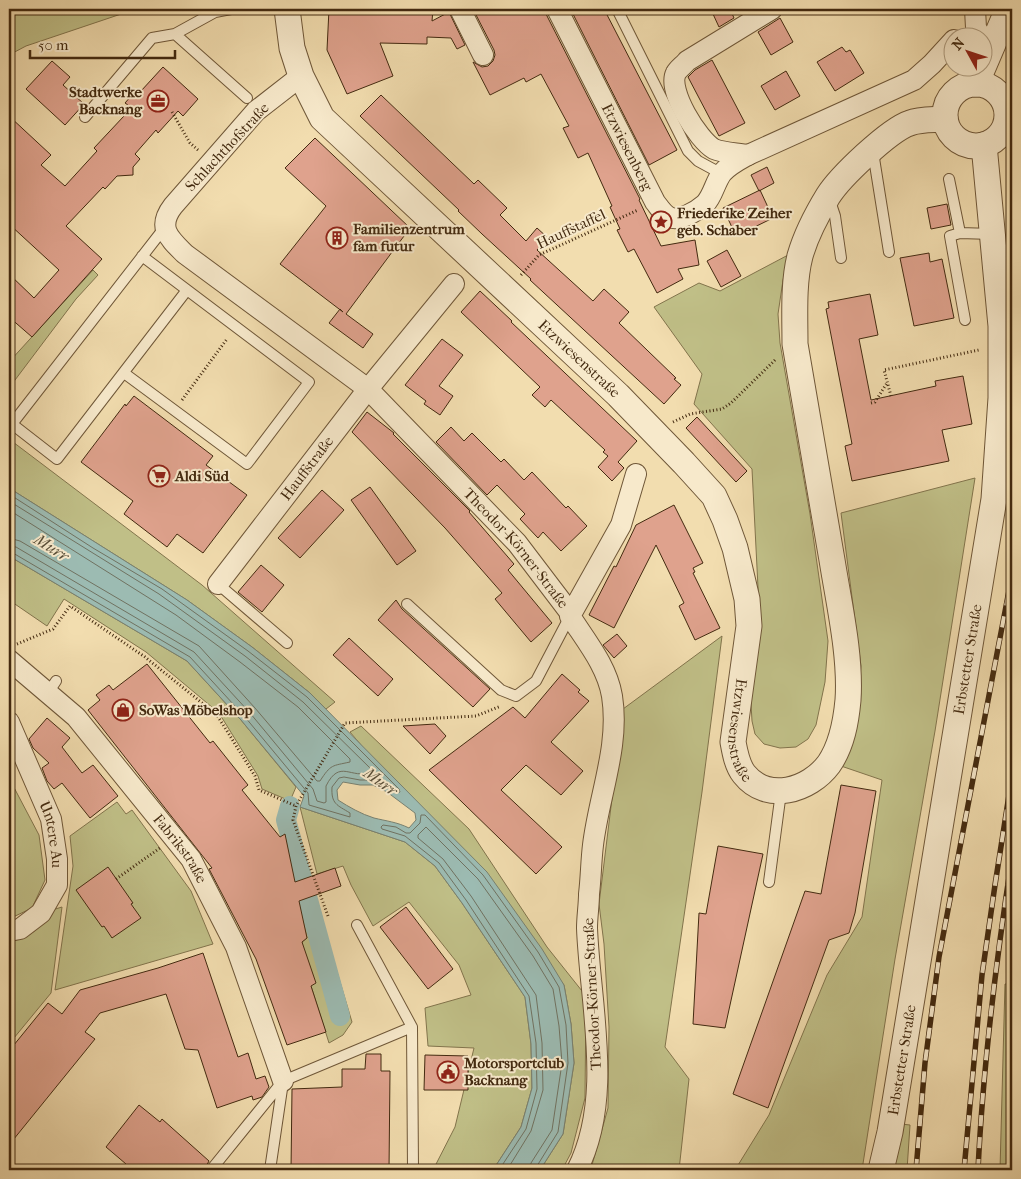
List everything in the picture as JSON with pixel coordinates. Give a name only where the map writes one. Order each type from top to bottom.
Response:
[{"type":"street","name":"Etzwiesenstraße","points":[[287,9],[292,48],[300,76],[322,118],[508,290],[618,395],[714,496],[735,548],[747,599],[749,626],[733,742],[737,761],[744,774],[752,782],[762,788],[781,792],[799,788],[817,777],[828,764],[839,746],[845,727],[848,699],[847,668],[839,603],[795,344],[795,302],[800,256],[811,228],[828,195],[855,165],[891,134],[910,123],[945,119]]},
{"type":"street","points":[[460,9],[483,55]]},
{"type":"street","name":"Etzwiesenberg","points":[[557,9],[655,202],[670,218],[690,214],[705,204],[722,174],[734,163],[914,80],[944,51]]},
{"type":"street","points":[[748,155],[715,149],[696,132],[677,96],[674,86],[676,73],[687,61],[772,9]]},
{"type":"street","points":[[994,30],[1008,9]]},
{"type":"street","points":[[975,12],[976,28]]},
{"type":"street","name":"Etzwiesenberg","points":[[963,28],[975,12]]},
{"type":"street","name":"Schlachthofstraße","points":[[165,227],[165,220],[169,212],[211,162],[256,112],[300,76]]},
{"type":"street","points":[[976,84],[977,78]]},
{"type":"street","points":[[976,84],[990,87],[996,91],[1005,104],[1008,113],[1001,133],[994,140],[984,145],[976,146],[962,143],[950,133],[945,119],[945,109],[953,94],[966,85],[976,84]]},
{"type":"street","name":"Erbstetter Straße","points":[[882,1170],[890,1132],[994,499],[1007,326],[992,234],[984,145]]},
{"type":"street","name":"Theodor-Körner-Straße","points":[[165,227],[169,239],[185,254],[249,296],[368,389],[517,543],[571,615],[607,677],[612,695],[612,748],[593,844],[587,927],[594,1011],[596,1100],[590,1136],[583,1157],[576,1170]]},
{"type":"street","name":"Hauffstraße","points":[[218,584],[415,325],[454,284]]},
{"type":"street","points":[[571,615],[621,525],[636,474]]},
{"type":"street","name":"Fabrikstraße","points":[[9,660],[52,687],[191,859],[236,947],[283,1081]]},
{"type":"street","name":"Untere Au","points":[[9,722],[51,819],[57,859],[57,885],[41,913],[20,929],[9,931]]},
{"type":"lane","points":[[85,117],[152,38],[175,34],[215,12],[231,9]]},
{"type":"lane","points":[[617,9],[688,152],[698,161],[722,174]]},
{"type":"lane","points":[[175,34],[247,98]]},
{"type":"lane","points":[[873,148],[888,252]]},
{"type":"lane","points":[[948,179],[960,233]]},
{"type":"lane","points":[[828,195],[835,216],[841,258]]},
{"type":"lane","points":[[165,227],[12,424],[57,459],[188,290]]},
{"type":"lane","points":[[965,320],[963,284],[950,236],[960,233],[992,234]]},
{"type":"lane","points":[[124,373],[247,464],[309,382],[142,256]]},
{"type":"lane","name":"Hauffstraße","points":[[218,584],[287,643]]},
{"type":"lane","points":[[407,604],[501,690],[516,696],[536,681],[571,615]]},
{"type":"lane","points":[[768,882],[781,792]]},
{"type":"lane","points":[[357,926],[412,1027],[413,1170]]},
{"type":"lane","points":[[211,1170],[283,1081],[412,1027]]},
{"type":"lane","name":"Fabrikstraße","points":[[270,1170],[283,1081]]},
{"type":"path","points":[[172,112],[190,143],[211,162]]},
{"type":"path","points":[[1010,175],[1012,162]]},
{"type":"path","name":"Hauffstaffel","points":[[508,290],[539,255],[655,202]]},
{"type":"path","points":[[174,410],[236,327]]},
{"type":"path","points":[[671,423],[690,414],[722,409],[732,403],[765,369],[795,344]]},
{"type":"path","points":[[891,396],[884,370],[956,354]]},
{"type":"path","points":[[871,403],[875,402],[888,382]]},
{"type":"path","points":[[9,647],[53,629],[70,606],[146,657],[217,715],[255,776],[259,790],[296,806]]},
{"type":"path","points":[[328,916],[293,820],[296,806],[344,723],[476,716],[506,704],[516,696]]},
{"type":"path","points":[[116,879],[174,838]]},
{"type":"shaded area","points":[[23,9],[136,9],[26,46],[9,55],[9,16]]},
{"type":"shaded area","points":[[790,254],[783,280],[778,314],[780,343],[810,514],[828,641],[825,682],[816,725],[808,739],[796,747],[780,748],[764,744],[755,734],[752,721],[751,704],[759,607],[752,469],[694,404],[702,374],[654,307],[699,283],[720,291]]},
{"type":"shaded area","points":[[93,270],[98,275],[76,299],[9,388],[9,362]]},
{"type":"shaded area","points":[[9,439],[202,585],[335,702],[326,709],[310,693],[252,647],[187,600],[9,488]]},
{"type":"shaded area","points":[[975,478],[862,1170],[735,1170],[769,1115],[827,975],[862,917],[882,780],[841,766],[855,730],[861,666],[841,513]]},
{"type":"shaded area","points":[[9,556],[187,661],[241,720],[296,787],[290,801],[262,789],[258,776],[219,713],[146,652],[64,599],[47,626],[9,600]]},
{"type":"shaded area","points":[[722,636],[702,792],[665,1047],[689,1079],[679,1170],[589,1170],[608,1108],[609,1027],[604,944],[599,904],[623,709]]},
{"type":"shaded area","points":[[361,726],[469,829],[547,947],[586,996],[585,1098],[571,1153],[562,1170],[540,1170],[563,1134],[574,1063],[571,1024],[564,985],[350,732]]},
{"type":"shaded area","points":[[9,778],[39,835],[45,880],[32,908],[9,919]]},
{"type":"shaded area","points":[[117,802],[126,814],[132,810],[191,891],[213,944],[55,990],[73,866],[70,836]]},
{"type":"shaded area","points":[[300,807],[405,842],[435,866],[525,997],[531,1044],[532,1088],[521,1127],[493,1170],[433,1170],[455,1127],[474,1048],[428,1046],[425,1008],[471,995],[459,965],[409,902],[373,926],[343,866],[317,874]]},
{"type":"shaded area","points":[[292,821],[352,1022],[343,1035],[329,1043],[311,986],[302,942],[307,938],[282,824]]},
{"type":"shaded area","points":[[62,907],[51,993],[9,1044],[9,941],[29,935],[39,927],[52,910]]},
{"type":"shaded area","points":[[1005,984],[1012,984],[1012,1170],[1000,1170]]},
{"type":"shaded area","points":[[901,1124],[910,1125],[907,1170],[894,1170]]},
{"type":"water","name":"Murr","points":[[9,488],[187,600],[252,647],[310,693],[487,872],[542,949],[564,985],[571,1024],[574,1063],[563,1134],[540,1170],[493,1170],[521,1127],[532,1088],[531,1044],[525,997],[435,866],[405,842],[300,807],[304,796],[241,720],[187,661],[9,556]],"holes":[[[343,782],[373,785],[387,792],[415,813],[416,820],[409,828],[374,818],[338,800],[337,790]]]},
{"type":"building","points":[[329,9],[433,9],[432,21],[449,12],[465,45],[457,49],[451,38],[427,37],[427,44],[380,43],[393,76],[347,94],[327,50]]},
{"type":"building","points":[[473,9],[545,9],[640,199],[661,246],[695,240],[699,265],[678,269],[683,279],[657,293],[634,249],[628,252],[617,230],[620,229],[610,207],[612,206],[588,153],[578,158],[563,128],[569,126],[541,74],[526,82],[524,78],[490,95],[473,62],[482,67],[488,66],[493,61],[495,55]]},
{"type":"building","points":[[582,9],[604,9],[677,150],[649,165],[573,14]]},
{"type":"building","points":[[724,9],[730,9],[734,18],[719,27],[713,14]]},
{"type":"building","points":[[780,18],[793,42],[771,55],[758,32]]},
{"type":"building","points":[[842,47],[846,52],[850,50],[864,73],[835,91],[817,62]]},
{"type":"building","points":[[712,60],[745,123],[719,136],[688,77],[695,70]]},
{"type":"building","points":[[52,61],[70,77],[63,85],[84,104],[65,125],[26,89]]},
{"type":"building","points":[[163,67],[198,99],[183,116],[178,111],[158,133],[156,130],[135,154],[140,159],[133,167],[133,175],[117,176],[105,189],[103,187],[66,226],[102,259],[32,337],[9,317],[9,274],[34,298],[59,270],[9,224],[9,116],[51,155],[41,165],[65,186],[97,151],[94,148],[124,116],[121,113],[128,105],[125,103],[138,88],[141,91]]},
{"type":"building","points":[[786,71],[800,96],[775,110],[761,86]]},
{"type":"building","points":[[381,95],[474,184],[478,180],[507,208],[500,215],[526,241],[537,228],[548,238],[537,250],[593,301],[604,289],[629,312],[619,323],[681,385],[664,404],[530,280],[360,116]]},
{"type":"building","name":"Familienzentrum fam futur","points":[[315,138],[410,228],[346,314],[373,334],[363,348],[329,323],[340,309],[280,264],[326,206],[285,168]]},
{"type":"building","points":[[767,167],[774,183],[759,191],[751,175]]},
{"type":"building","points":[[760,190],[773,218],[736,236],[723,208]]},
{"type":"building","points":[[947,204],[951,225],[931,229],[927,208]]},
{"type":"building","points":[[727,250],[741,276],[721,287],[707,261]]},
{"type":"building","points":[[929,253],[930,262],[942,259],[954,318],[914,326],[900,258]]},
{"type":"building","points":[[480,291],[637,441],[618,462],[624,468],[612,481],[598,467],[608,456],[603,452],[605,450],[551,400],[545,407],[532,395],[540,387],[461,312]]},
{"type":"building","points":[[870,294],[878,335],[859,339],[871,400],[936,386],[935,381],[963,376],[972,424],[942,430],[949,461],[852,481],[845,446],[852,444],[826,309],[829,308],[828,302]]},
{"type":"building","points":[[442,339],[463,355],[439,386],[453,396],[440,415],[424,404],[426,401],[405,385]]},
{"type":"building","points":[[134,396],[213,456],[206,465],[247,495],[203,553],[177,534],[167,547],[124,514],[133,501],[81,462],[125,404],[126,406]]},
{"type":"building","points":[[367,412],[394,433],[470,511],[514,564],[508,570],[552,623],[531,642],[495,599],[502,593],[445,528],[352,432]]},
{"type":"building","points":[[697,417],[747,471],[736,482],[686,428]]},
{"type":"building","points":[[451,427],[464,441],[472,433],[501,462],[504,459],[524,480],[532,472],[566,508],[568,506],[587,526],[561,551],[543,532],[538,538],[520,519],[525,514],[497,485],[487,495],[436,442]]},
{"type":"building","points":[[370,487],[416,551],[397,565],[351,500]]},
{"type":"building","points":[[322,490],[344,510],[300,558],[278,538]]},
{"type":"building","points":[[674,505],[703,563],[693,568],[695,572],[693,573],[720,628],[695,640],[679,606],[684,603],[656,545],[614,628],[589,615],[614,566],[616,567],[636,525]]},
{"type":"building","points":[[261,565],[284,585],[262,612],[238,592]]},
{"type":"building","points":[[396,600],[402,609],[490,689],[473,707],[378,620]]},
{"type":"building","points":[[617,634],[627,646],[614,658],[603,645]]},
{"type":"building","points":[[349,638],[393,679],[378,696],[333,655]]},
{"type":"building","points":[[147,664],[210,743],[213,741],[248,785],[242,790],[280,837],[285,834],[295,882],[335,868],[341,886],[299,901],[307,938],[302,942],[316,983],[311,986],[326,1032],[287,1045],[256,959],[209,869],[212,868],[88,710],[100,700],[96,695],[109,685],[113,690]]},
{"type":"building","points":[[562,674],[589,701],[551,742],[583,771],[561,795],[526,765],[501,790],[562,847],[536,874],[429,770],[513,707],[525,718]]},
{"type":"building","points":[[47,718],[70,738],[62,747],[82,773],[93,765],[118,796],[90,818],[62,783],[54,789],[47,781],[42,768],[49,763],[33,748],[29,739]]},
{"type":"building","points":[[435,724],[446,736],[430,754],[403,726]]},
{"type":"building","points":[[841,785],[876,791],[855,913],[849,933],[829,940],[768,1108],[733,1094],[805,891],[821,894]]},
{"type":"building","points":[[718,846],[763,854],[725,1028],[693,1024],[699,913],[706,914]]},
{"type":"building","points":[[108,867],[141,918],[112,938],[76,890]]},
{"type":"building","points":[[406,907],[453,969],[428,989],[380,927]]},
{"type":"building","points":[[203,953],[238,1057],[248,1053],[256,1079],[265,1076],[269,1087],[262,1097],[253,1100],[252,1096],[217,1108],[198,1050],[185,1049],[166,994],[100,1013],[85,1032],[95,1039],[9,1145],[9,1051],[48,1003],[62,1014],[80,990]]},
{"type":"building","points":[[366,1054],[381,1054],[381,1071],[390,1071],[389,1170],[291,1170],[292,1089],[342,1087],[342,1069],[365,1069]]},
{"type":"building","points":[[425,1055],[468,1056],[468,1090],[424,1090]]},
{"type":"building","points":[[139,1105],[160,1122],[162,1119],[209,1161],[204,1170],[121,1170],[126,1164],[106,1147]]},
{"type":"waterway","points":[[290,806],[286,820],[340,1016]]},
{"type":"railway","points":[[916,1170],[925,1063],[939,957],[1012,575]]},
{"type":"railway","points":[[964,1170],[982,975],[1012,776]]},
{"type":"railway","points":[[978,1170],[983,1091],[991,1013],[1012,857]]},
{"type":"place","name":"Stadtwerke Backnang","points":[[158,101]]},
{"type":"place","name":"Friederike Zeiher geb. Schaber","points":[[661,222]]},
{"type":"place","name":"Familienzentrum fam futur","points":[[337,238]]},
{"type":"place","name":"Aldi Süd","points":[[159,476]]},
{"type":"place","name":"SoWas Möbelshop","points":[[123,710]]},
{"type":"place","name":"Motorsportclub Backnang","points":[[448,1072]]}]
